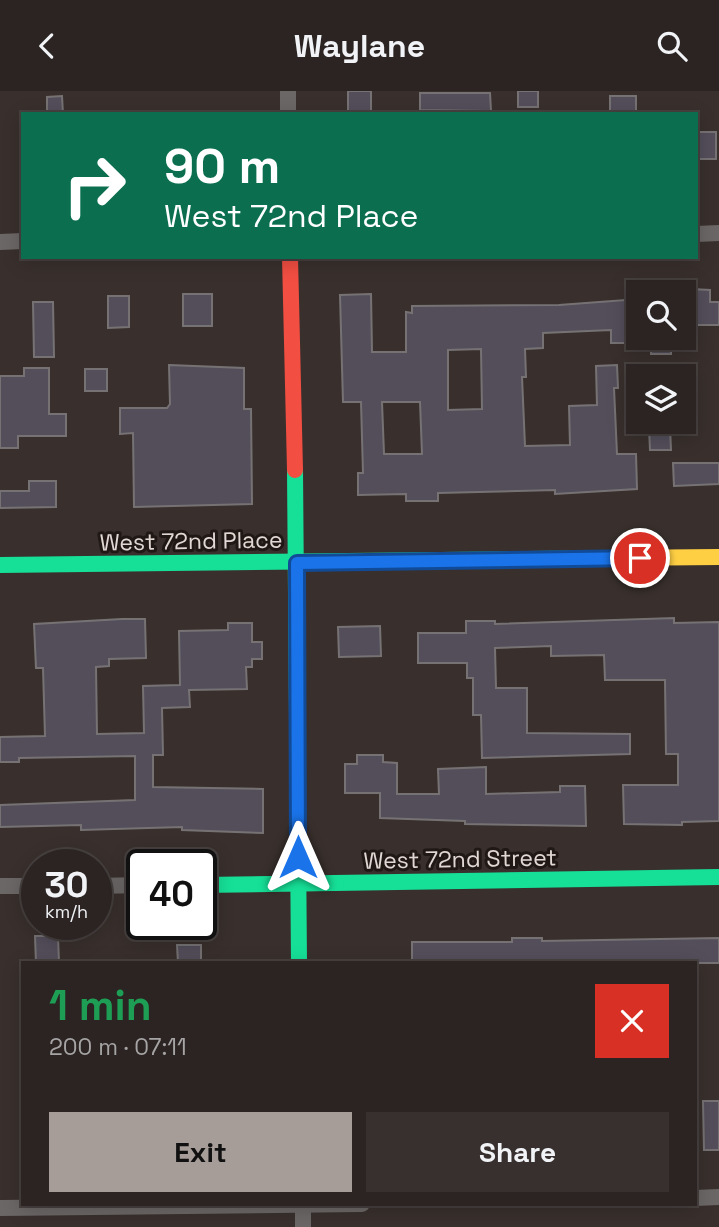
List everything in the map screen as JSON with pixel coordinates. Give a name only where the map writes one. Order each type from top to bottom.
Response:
[{"type":"street","points":[[288,91],[288,112]]},
{"type":"street","points":[[698,234],[719,233]]},
{"type":"street","points":[[0,242],[21,241]]},
{"type":"street","points":[[290,259],[297,563],[299,961]]},
{"type":"street","name":"West 72nd Place","points":[[0,565],[719,557]]},
{"type":"street","name":"West 72nd Street","points":[[217,885],[719,877]]},
{"type":"street","points":[[0,886],[21,886]]},
{"type":"street","points":[[697,1198],[719,1197]]},
{"type":"street","points":[[0,1207],[152,1206]]},
{"type":"street","points":[[303,1206],[303,1227]]},
{"type":"building","points":[[348,91],[371,91],[371,112],[348,112]]},
{"type":"building","points":[[518,91],[538,91],[538,107],[518,107]]},
{"type":"building","points":[[420,93],[490,93],[491,111],[420,110]]},
{"type":"building","points":[[62,96],[63,112],[47,112],[47,97]]},
{"type":"building","points":[[610,96],[636,96],[636,112],[610,112]]},
{"type":"building","points":[[698,132],[716,132],[716,159],[698,159]]},
{"type":"building","points":[[696,289],[710,290],[710,302],[719,302],[719,325],[696,325]]},
{"type":"building","points":[[183,294],[212,294],[212,326],[183,326]]},
{"type":"building","points":[[371,294],[372,352],[406,352],[406,312],[412,313],[412,306],[559,305],[626,300],[626,343],[611,343],[611,330],[543,333],[543,348],[525,349],[526,377],[522,377],[525,446],[570,445],[569,406],[597,405],[596,366],[617,365],[618,388],[614,388],[617,454],[636,454],[637,489],[555,494],[555,490],[438,493],[438,501],[406,501],[406,494],[358,495],[358,473],[363,473],[361,402],[343,402],[340,295]],"holes":[[[481,349],[482,409],[448,410],[448,350]],[[382,402],[420,402],[422,454],[384,454]]]},
{"type":"building","points":[[108,296],[129,296],[129,327],[108,328]]},
{"type":"building","points":[[33,302],[53,302],[54,357],[34,357]]},
{"type":"building","points":[[651,350],[671,350],[671,354],[651,354]]},
{"type":"building","points":[[169,365],[244,368],[244,409],[251,409],[252,504],[134,507],[133,433],[120,434],[120,408],[167,408],[170,404]]},
{"type":"building","points":[[24,368],[49,368],[49,414],[66,414],[66,436],[18,436],[18,448],[0,448],[0,376],[24,376]]},
{"type":"building","points":[[85,369],[107,369],[107,391],[85,391]]},
{"type":"building","points":[[649,434],[670,434],[671,450],[650,450]]},
{"type":"building","points":[[673,463],[719,463],[719,484],[674,486]]},
{"type":"building","points":[[29,481],[56,481],[56,507],[0,508],[0,491],[29,491]]},
{"type":"building","points":[[674,618],[674,623],[719,622],[719,821],[682,822],[682,825],[624,824],[623,785],[678,785],[678,754],[666,754],[665,680],[605,680],[604,655],[551,656],[551,646],[495,648],[496,688],[527,688],[527,733],[630,734],[630,754],[482,758],[481,715],[473,715],[473,678],[467,678],[467,663],[418,663],[418,633],[466,633],[466,621],[495,621],[495,624]]},
{"type":"building","points":[[145,619],[146,658],[109,659],[109,666],[96,667],[97,734],[144,733],[143,686],[180,685],[179,631],[228,630],[228,623],[252,623],[252,642],[262,642],[262,659],[252,659],[252,667],[246,667],[247,689],[189,690],[190,707],[162,708],[163,755],[153,755],[153,787],[263,789],[263,833],[182,830],[182,827],[81,830],[81,825],[0,827],[0,805],[135,800],[135,756],[19,758],[19,762],[0,762],[0,737],[45,736],[43,668],[36,668],[34,624]]},
{"type":"building","points":[[380,626],[381,656],[339,657],[338,627]]},
{"type":"building","points":[[357,755],[383,755],[383,762],[397,763],[397,794],[439,794],[438,769],[486,767],[486,794],[560,792],[560,786],[585,786],[586,826],[465,824],[465,821],[380,818],[380,793],[345,793],[345,764],[357,764]]},
{"type":"building","points":[[512,938],[542,938],[542,941],[719,938],[719,963],[412,961],[412,942],[512,942]]},
{"type":"building","points":[[35,940],[58,940],[59,961],[36,961]]},
{"type":"building","points":[[177,945],[201,945],[201,961],[178,961]]},
{"type":"building","points":[[703,1101],[719,1101],[719,1150],[704,1150]]},
{"type":"traffic: fast","points":[[295,470],[299,961]]},
{"type":"traffic: fast","points":[[0,565],[613,558]]},
{"type":"traffic: fast","points":[[217,885],[719,877]]},
{"type":"traffic: slow","points":[[613,558],[719,557]]},
{"type":"traffic: jam","points":[[290,259],[295,470]]},
{"type":"route","points":[[298,857],[297,563],[640,558]]}]
